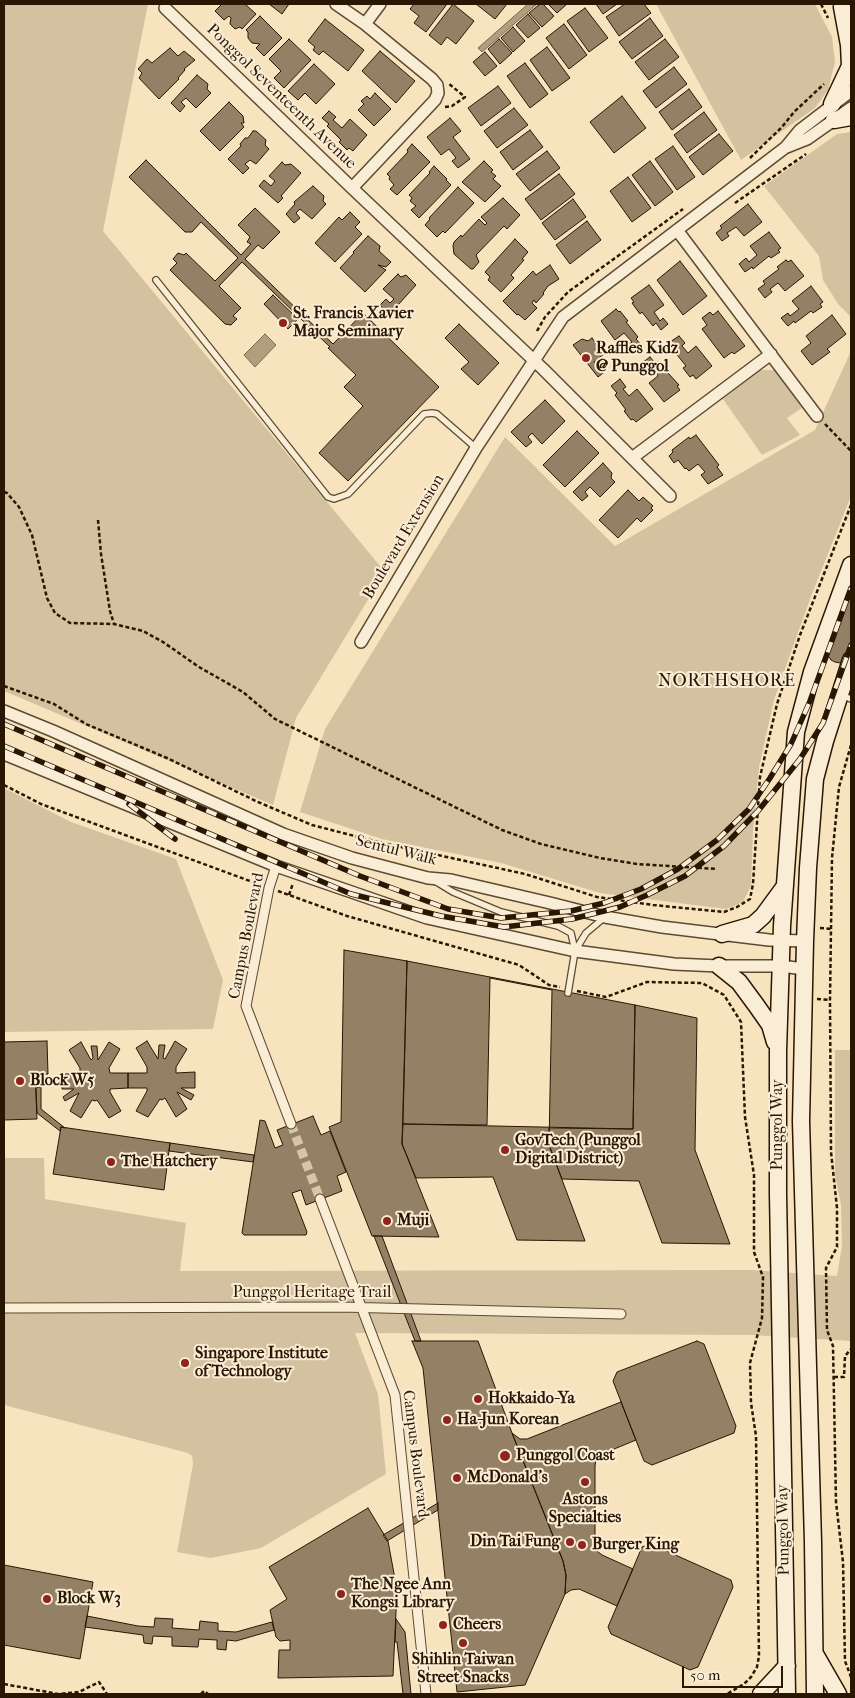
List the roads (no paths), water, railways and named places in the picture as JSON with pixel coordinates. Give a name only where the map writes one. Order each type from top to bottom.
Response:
[{"type":"main road","points":[[841,5],[851,21]]},
{"type":"main road","points":[[841,5],[849,45],[850,66],[833,112],[851,117]]},
{"type":"main road","name":"Punggol Way","points":[[787,1694],[779,1259],[778,1051],[781,941],[796,732],[812,672],[851,565]]},
{"type":"main road","name":"Punggol Way","points":[[814,1694],[801,1121],[805,941],[814,779],[845,696],[851,660]]},
{"type":"main road","points":[[722,934],[753,925],[763,916],[785,886]]},
{"type":"main road","points":[[719,966],[739,982],[770,1025],[778,1051]]},
{"type":"main road","points":[[814,1652],[838,1694]]},
{"type":"main road","points":[[761,1694],[787,1666]]},
{"type":"street","points":[[336,4],[365,24],[380,4]]},
{"type":"street","name":"Ponggol Seventeenth Avenue","points":[[165,8],[533,360],[670,496]]},
{"type":"street","name":"Ponggol Seventeenth Avenue","points":[[352,188],[435,100],[438,93],[437,85],[432,79],[365,24]]},
{"type":"street","points":[[786,147],[807,139],[851,91]]},
{"type":"street","points":[[476,448],[563,317],[786,147],[800,130],[833,112],[851,108]]},
{"type":"street","points":[[678,230],[817,416]]},
{"type":"street","points":[[632,458],[771,354]]},
{"type":"street","name":"Boulevard Extension","points":[[361,642],[476,448]]},
{"type":"street","name":"Sentul Walk","points":[[4,711],[283,834],[352,858],[428,878],[451,880],[605,917],[662,927],[781,941],[805,941]]},
{"type":"street","points":[[4,754],[276,866],[427,918],[575,951],[674,964],[780,966],[805,969]]},
{"type":"street","name":"Campus Boulevard","points":[[276,866],[269,888],[246,1006],[291,1124]]},
{"type":"street","name":"Campus Boulevard","points":[[320,1200],[395,1395],[426,1694]]},
{"type":"street","name":"Punggol Heritage Trail","points":[[4,1308],[341,1307],[621,1314]]},
{"type":"lane","points":[[156,280],[328,497],[334,499],[348,494],[424,414],[437,414],[476,448]]},
{"type":"lane","points":[[428,878],[453,892],[501,912],[558,926],[571,933],[575,951]]},
{"type":"lane","points":[[568,991],[575,951],[586,933],[605,917]]},
{"type":"tunnel","points":[[291,1124],[320,1199]]},
{"type":"railway","points":[[4,724],[360,876],[448,909],[501,918],[571,911],[604,903],[641,889],[678,869],[717,840],[749,809],[791,744],[810,701],[851,588]]},
{"type":"railway","points":[[4,746],[351,894],[441,916],[504,927],[572,919],[620,907],[647,895],[685,876],[724,846],[758,811],[800,759],[823,723],[851,645]]},
{"type":"railway","points":[[129,804],[175,839]]},
{"type":"place","name":"St. Francis Xavier Major Seminary","points":[[283,323]]},
{"type":"place","name":"Raffles Kidz @ Punggol","points":[[586,358]]},
{"type":"place","name":"Block W5","points":[[20,1081]]},
{"type":"place","name":"GovTech (Punggol Digital District)","points":[[505,1150]]},
{"type":"place","name":"The Hatchery","points":[[111,1162]]},
{"type":"place","name":"Muji","points":[[387,1221]]},
{"type":"place","name":"Singapore Institute of Technology","points":[[185,1363]]},
{"type":"place","name":"Hokkaido-Ya","points":[[478,1399]]},
{"type":"place","name":"Ha-Jun Korean","points":[[447,1420]]},
{"type":"place","name":"Punggol Coast","points":[[505,1456]]},
{"type":"place","name":"McDonald's","points":[[457,1478]]},
{"type":"place","name":"Astons Specialties","points":[[585,1482]]},
{"type":"place","name":"Din Tai Fung","points":[[570,1542]]},
{"type":"place","name":"Burger King","points":[[582,1545]]},
{"type":"place","name":"The Ngee Ann Kongsi Library","points":[[341,1594]]},
{"type":"place","name":"Block W3","points":[[47,1599]]},
{"type":"place","name":"Cheers","points":[[443,1625]]},
{"type":"place","name":"Shihlin Taiwan Street Snacks","points":[[463,1643]]},
{"type":"district","name":"NORTHSHORE","points":[[727,682]]}]
